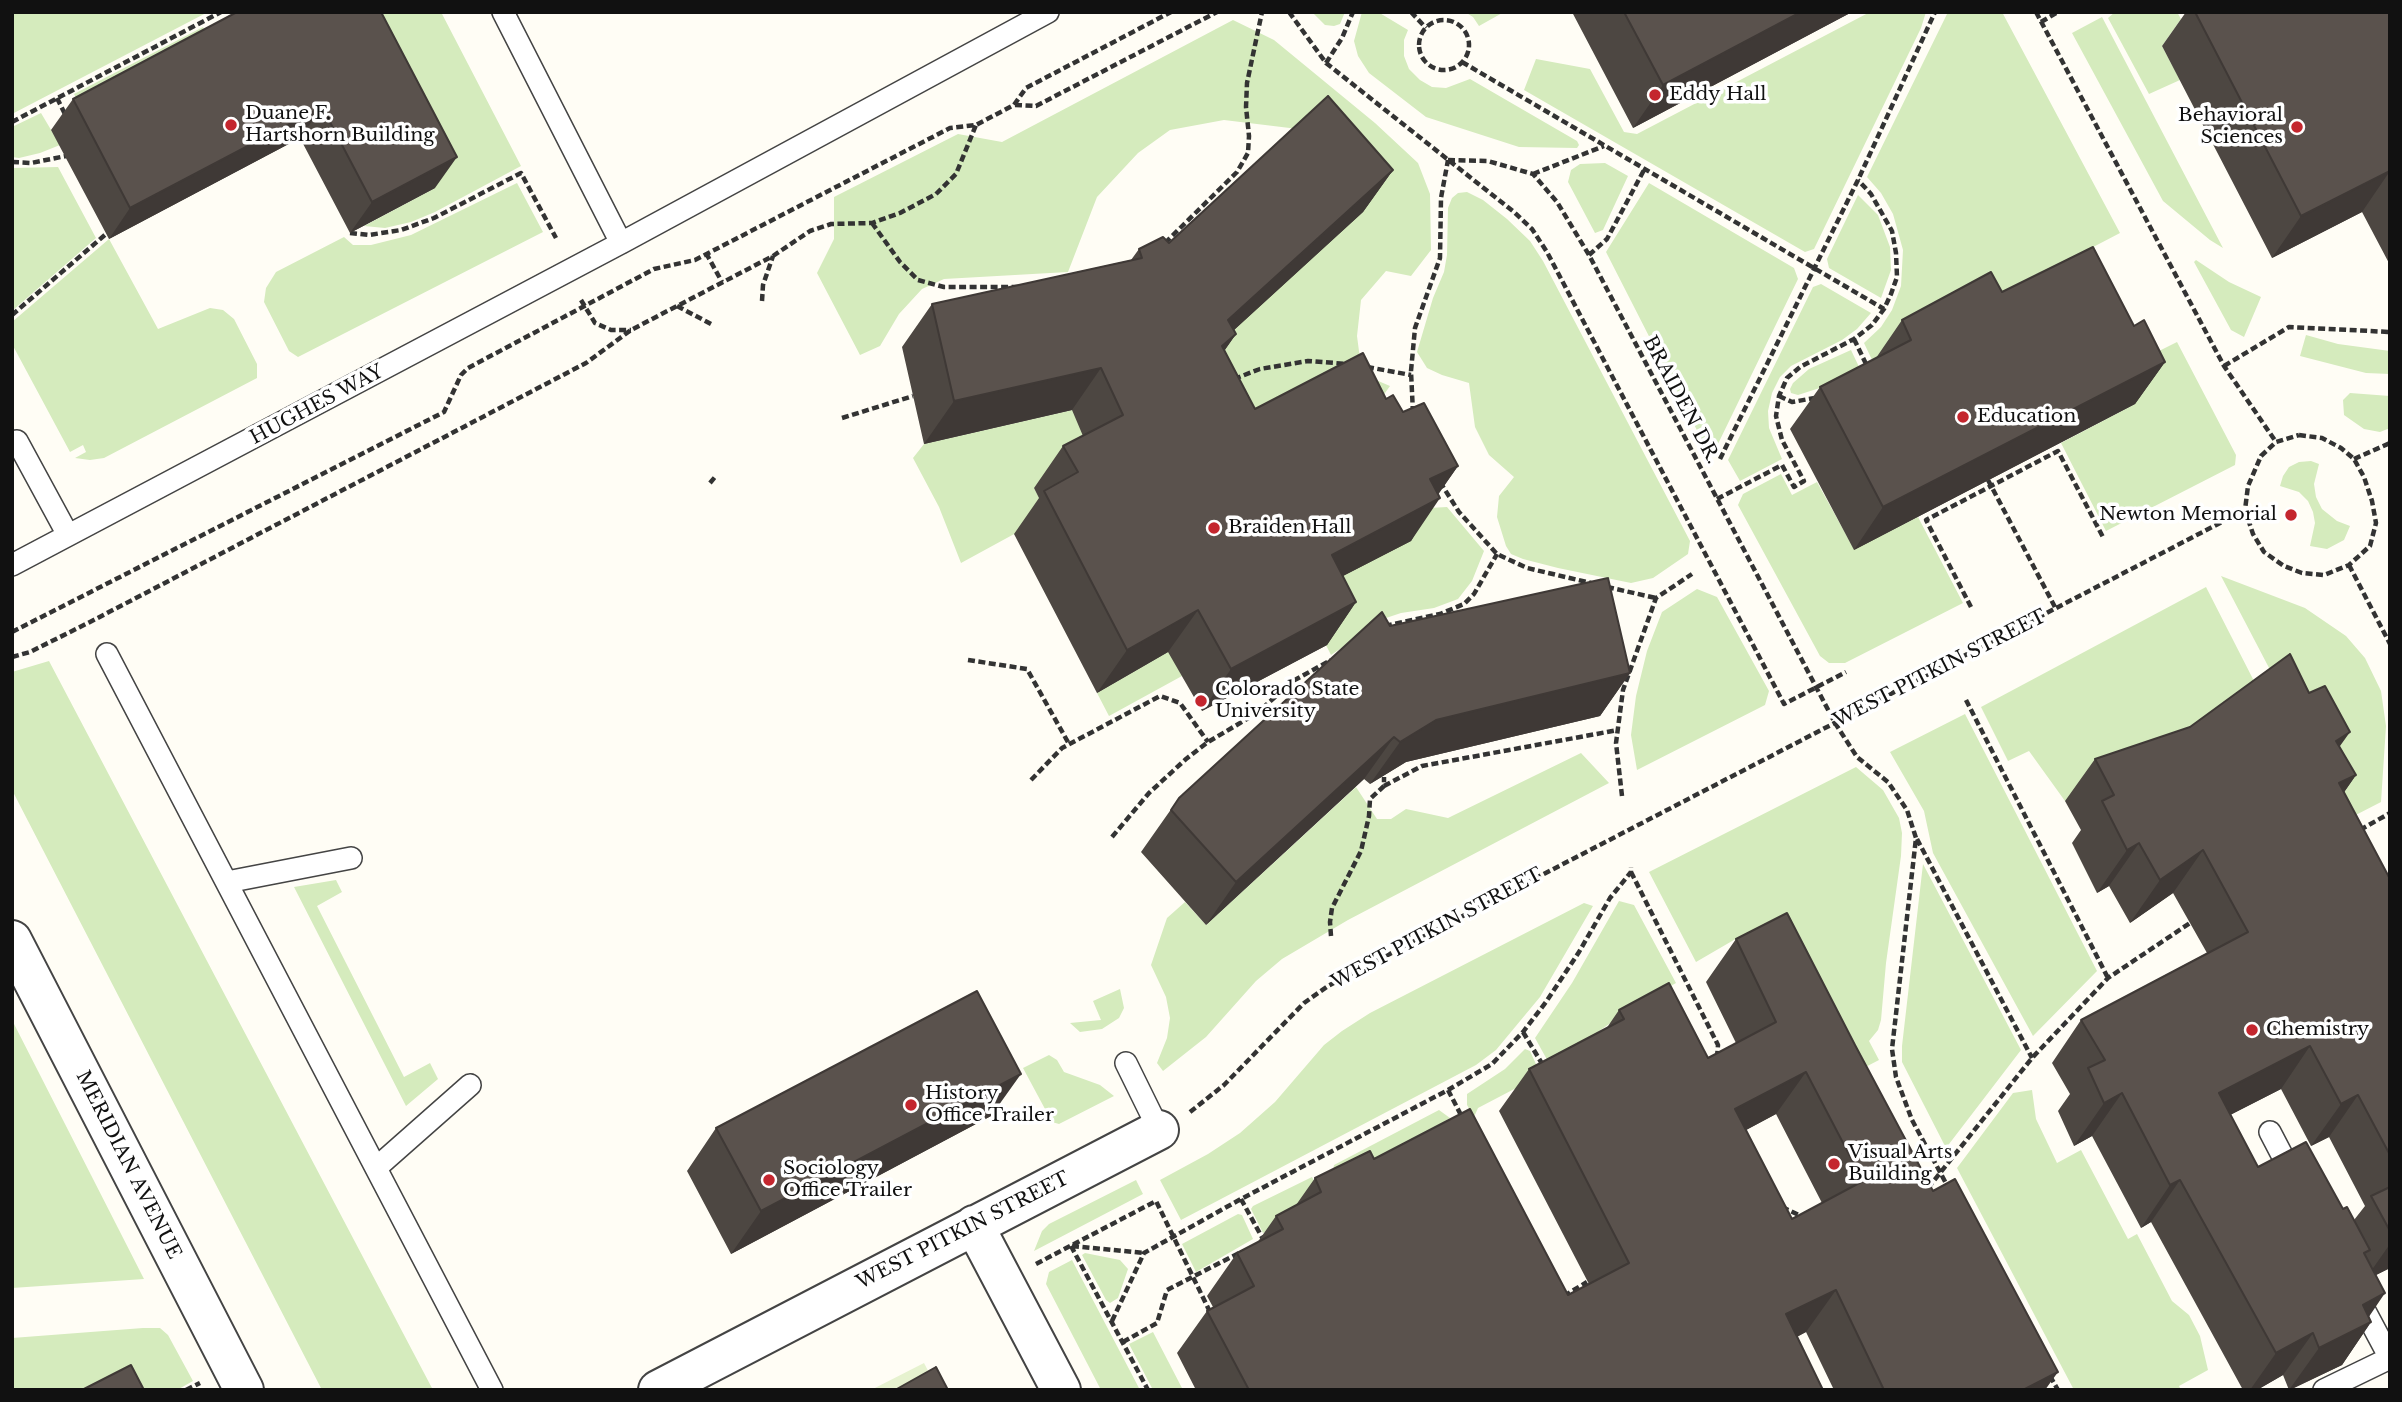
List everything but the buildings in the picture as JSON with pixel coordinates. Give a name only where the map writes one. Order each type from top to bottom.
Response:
[{"type":"street","name":"MERIDIAN AVENUE","points":[[12,940],[244,1390]]},
{"type":"street","name":"WEST PITKIN STREET","points":[[658,1390],[1159,1129]]},
{"type":"street","points":[[974,1225],[1061,1390]]},
{"type":"lane","points":[[503,12],[621,243]]},
{"type":"lane","name":"HUGHES WAY","points":[[12,565],[299,415],[1048,12]]},
{"type":"lane","points":[[17,441],[68,535]]},
{"type":"lane","points":[[107,654],[492,1390]]},
{"type":"lane","points":[[227,882],[351,858]]},
{"type":"lane","points":[[1126,1063],[1159,1129]]},
{"type":"lane","points":[[376,1168],[471,1085]]},
{"type":"lane","points":[[2270,1132],[2308,1203]]},
{"type":"lane","points":[[2323,1390],[2390,1358],[2346,1275]]},
{"type":"path","points":[[12,632],[444,412],[461,375],[468,368],[654,270],[695,260],[950,128],[976,125],[1014,105],[1026,88],[1171,12]]},
{"type":"path","points":[[1014,105],[1036,106],[1217,12]]},
{"type":"path","points":[[1160,249],[1237,172],[1248,153],[1250,136],[1246,107],[1247,83],[1262,12]]},
{"type":"path","points":[[1289,12],[1326,63],[1532,229],[1547,252],[1784,704],[1846,672]]},
{"type":"path","points":[[1326,63],[1342,38],[1353,12]]},
{"type":"path","points":[[1411,12],[1426,28]]},
{"type":"path","points":[[1720,459],[1858,180],[1935,12]]},
{"type":"path","points":[[2036,12],[2224,366],[2276,442]]},
{"type":"path","points":[[2041,22],[2058,12]]},
{"type":"path","points":[[12,122],[220,13],[225,24]]},
{"type":"path","points":[[1450,21],[1464,31],[1469,46],[1462,62],[1456,67],[1441,70],[1427,64],[1419,50],[1426,28],[1433,23],[1450,21]]},
{"type":"path","points":[[1462,62],[1884,309]]},
{"type":"path","points":[[57,98],[69,121]]},
{"type":"path","points":[[12,657],[30,652],[113,610],[586,363],[631,330],[773,256],[810,230],[872,223],[900,213],[936,194],[957,174],[976,125]]},
{"type":"path","points":[[1448,160],[1488,162],[1533,174],[1604,146]]},
{"type":"path","points":[[12,162],[31,163],[66,156]]},
{"type":"path","points":[[1415,421],[1411,375],[1415,328],[1440,258],[1441,198],[1448,160]]},
{"type":"path","points":[[1589,255],[1607,239],[1644,170]]},
{"type":"path","points":[[350,233],[369,235],[401,230],[434,218],[521,173],[556,238]]},
{"type":"path","name":"BRAIDEN DR.","points":[[1533,174],[1557,202],[1589,255],[1835,723],[1857,757],[1888,782],[1907,810],[1916,838],[2032,1058]]},
{"type":"path","points":[[1717,499],[1782,465],[1794,487],[1804,481],[1783,440],[1776,416],[1779,396],[1787,378],[1800,367],[1854,340],[1872,325],[1884,309],[1897,277],[1892,231],[1871,194],[1858,180]]},
{"type":"path","points":[[872,223],[900,262],[918,280],[944,287],[1020,286]]},
{"type":"path","points":[[12,315],[106,234]]},
{"type":"path","points":[[706,253],[722,282]]},
{"type":"path","points":[[762,302],[763,285],[773,256]]},
{"type":"path","points":[[581,300],[595,323],[611,330],[631,330]]},
{"type":"path","points":[[676,306],[711,324]]},
{"type":"path","points":[[2224,366],[2289,327],[2390,332]]},
{"type":"path","points":[[1854,340],[1868,368],[1867,375]]},
{"type":"path","points":[[1224,383],[1260,369],[1308,361],[1351,364]]},
{"type":"path","points":[[1363,366],[1411,375]]},
{"type":"path","points":[[1779,396],[1792,402],[1825,395]]},
{"type":"path","points":[[842,418],[913,396]]},
{"type":"path","points":[[2299,435],[2322,438],[2354,459],[2368,489],[2376,523],[2370,546],[2349,565],[2324,575],[2302,573],[2284,566],[2264,552],[2253,534],[2245,510],[2248,486],[2261,456],[2276,442],[2299,435]]},
{"type":"path","points":[[2354,459],[2390,443]]},
{"type":"path","points":[[1971,607],[1926,520],[2058,451],[2104,539]]},
{"type":"path","points":[[710,483],[715,477]]},
{"type":"path","points":[[1437,477],[1459,512],[1497,554],[1527,568],[1592,583]]},
{"type":"path","points":[[1988,480],[2056,609]]},
{"type":"path","name":"WEST PITKIN STREET","points":[[1159,1129],[1189,1113],[1224,1085],[1297,1009],[1328,986],[2245,510]]},
{"type":"path","points":[[1379,629],[1399,621],[1440,614],[1464,604],[1474,594],[1497,554]]},
{"type":"path","points":[[2349,565],[2390,644]]},
{"type":"path","points":[[1622,796],[1616,743],[1623,690],[1657,598],[1692,574]]},
{"type":"path","points":[[1605,586],[1657,598]]},
{"type":"path","points":[[1112,837],[1149,793],[1186,759],[1257,713],[1293,681],[1338,657]]},
{"type":"path","points":[[968,660],[1027,669],[1069,744]]},
{"type":"path","points":[[1031,780],[1062,748],[1160,696],[1180,703],[1208,743]]},
{"type":"path","points":[[1966,700],[2108,978]]},
{"type":"path","points":[[1331,936],[1332,908],[1361,851],[1370,799],[1384,786],[1422,766],[1618,730]]},
{"type":"path","points":[[1384,777],[1384,786]]},
{"type":"path","points":[[2357,832],[2390,813]]},
{"type":"path","points":[[1916,838],[1892,1049],[1896,1077],[1912,1120],[1954,1197]]},
{"type":"path","points":[[1112,1321],[1144,1253],[1448,1090],[1492,1063],[1523,1032],[1546,1002],[1631,869],[1718,1045],[1716,1069]]},
{"type":"path","points":[[1925,1191],[2032,1058],[2108,978],[2190,923]]},
{"type":"path","points":[[1523,1032],[1547,1073]]},
{"type":"path","points":[[1448,1090],[1467,1127]]},
{"type":"path","points":[[1241,1199],[1267,1247]]},
{"type":"path","points":[[1035,1265],[1156,1201],[1214,1320]]},
{"type":"path","points":[[1774,1203],[1805,1218]]},
{"type":"path","points":[[1072,1245],[1144,1253]]},
{"type":"path","points":[[1072,1245],[1148,1390]]},
{"type":"path","points":[[1123,1342],[1157,1323],[1167,1290],[1251,1246]]},
{"type":"path","points":[[1556,1300],[1587,1282]]},
{"type":"path","points":[[2045,1366],[2058,1390]]},
{"type":"green space","points":[[12,12],[208,12],[12,114]]},
{"type":"green space","points":[[343,12],[441,12],[521,166],[411,222],[385,228],[364,226],[435,188]]},
{"type":"green space","points":[[1312,12],[1345,12],[1340,24],[1334,26],[1325,25]]},
{"type":"green space","points":[[1362,12],[1378,12],[1408,30],[1404,40],[1404,56],[1409,69],[1420,80],[1432,87],[1446,88],[1470,79],[1577,141],[1579,145],[1577,148],[1519,147],[1426,117],[1369,73],[1358,56],[1354,41]]},
{"type":"green space","points":[[1465,12],[1504,12],[1479,26],[1473,17]]},
{"type":"green space","points":[[1870,12],[1926,12],[1921,28],[1814,249],[1805,252],[1524,90],[1536,59],[1590,69],[1624,132],[1637,134]]},
{"type":"green space","points":[[1948,12],[2002,12],[2120,233],[1873,362],[1864,343],[1881,327],[1892,310],[1901,286],[1903,250],[1893,214],[1881,193],[1867,177]]},
{"type":"green space","points":[[2115,12],[2177,12],[2181,19],[2162,46],[2180,80],[2149,94],[2108,18]]},
{"type":"green space","points":[[2102,17],[2223,248],[2163,201],[2072,33]]},
{"type":"green space","points":[[1233,20],[1274,40],[1375,123],[1418,163],[1430,194],[1431,250],[1411,276],[1386,271],[1361,300],[1357,336],[1362,374],[1390,386],[1368,417],[1225,452],[1198,400],[1298,129],[1224,120],[1170,130],[1138,153],[1097,197],[1068,272],[944,279],[922,289],[899,314],[880,346],[860,355],[817,273],[834,239],[834,197],[958,134],[1002,142]]},
{"type":"green space","points":[[203,27],[212,45],[84,113],[74,94]]},
{"type":"green space","points":[[41,113],[60,145],[40,153],[12,157],[12,127]]},
{"type":"green space","points":[[1605,163],[1628,176],[1603,230],[1595,233],[1568,182],[1571,170],[1580,164]]},
{"type":"green space","points":[[58,167],[96,238],[12,311],[12,168]]},
{"type":"green space","points":[[517,183],[543,232],[298,357],[289,351],[264,302],[266,288],[276,272],[344,237],[353,245],[371,245],[411,235]]},
{"type":"green space","points":[[1649,183],[1794,268],[1798,279],[1716,448],[1705,446],[1606,252]]},
{"type":"green space","points":[[1467,192],[1483,200],[1507,219],[1530,241],[1543,261],[1690,541],[1688,554],[1653,578],[1631,583],[1558,568],[1511,554],[1506,546],[1497,517],[1499,496],[1514,477],[1489,455],[1475,427],[1469,383],[1427,368],[1417,352],[1433,298],[1444,272],[1448,208],[1452,198],[1458,193]]},
{"type":"green space","points":[[1858,195],[1878,215],[1890,247],[1891,270],[1881,298],[1829,268],[1827,259]]},
{"type":"green space","points":[[109,239],[158,329],[210,308],[223,310],[234,319],[257,364],[257,378],[104,458],[90,460],[75,458],[86,452],[83,445],[70,452],[12,344],[12,322]]},
{"type":"green space","points":[[2196,260],[2229,282],[2261,297],[2244,337],[2231,330],[2194,262]]},
{"type":"green space","points":[[1821,284],[1871,313],[1857,329],[1842,340],[1791,366],[1780,377],[1772,393],[1768,411],[1769,428],[1782,459],[1740,481],[1728,460],[1813,287]]},
{"type":"green space","points":[[2306,335],[2338,344],[2390,351],[2390,374],[2366,373],[2300,356]]},
{"type":"green space","points":[[2177,342],[2236,455],[2235,465],[2106,531],[2061,443],[2135,404],[2119,371]]},
{"type":"green space","points":[[1851,350],[1860,369],[1832,384],[1798,395],[1791,393],[1793,383],[1809,369]]},
{"type":"green space","points":[[2350,393],[2390,396],[2390,428],[2380,432],[2364,429],[2344,415],[2343,400]]},
{"type":"green space","points":[[1133,396],[1093,457],[1034,488],[1049,515],[961,563],[939,507],[913,458],[924,444]]},
{"type":"green space","points":[[2311,461],[2319,464],[2314,484],[2322,509],[2337,521],[2350,526],[2344,540],[2327,549],[2310,546],[2315,523],[2308,501],[2299,492],[2280,486],[2289,467],[2299,462]]},
{"type":"green space","points":[[1781,474],[1792,495],[1817,482],[1854,549],[1918,517],[1963,603],[1845,663],[1829,663],[1820,656],[1738,505],[1743,494]]},
{"type":"green space","points":[[1447,507],[1484,551],[1472,581],[1458,599],[1434,608],[1386,618],[1331,655],[1305,603],[1429,508]]},
{"type":"green space","points":[[2221,576],[2305,608],[2346,636],[2365,658],[2381,691],[2386,726],[2381,802],[2348,819]]},
{"type":"green space","points":[[2206,587],[2255,683],[2161,769],[2065,801],[2029,751],[2008,761],[1981,707]]},
{"type":"green space","points":[[1697,589],[1717,597],[1769,691],[1765,705],[1637,770],[1631,735],[1636,696],[1647,651],[1662,612]]},
{"type":"green space","points":[[1169,651],[1182,676],[1109,716],[1097,693]]},
{"type":"green space","points":[[49,661],[433,1390],[322,1390],[12,790],[12,672]]},
{"type":"green space","points":[[1965,714],[2097,971],[2033,1036],[1933,853],[1924,811],[1890,752]]},
{"type":"green space","points":[[1581,753],[1609,783],[1348,920],[1282,959],[1256,981],[1206,1037],[1163,1071],[1157,1063],[1167,1038],[1170,1018],[1166,997],[1151,965],[1167,918],[1185,902],[1206,925],[1356,787],[1377,819],[1391,819],[1406,809],[1448,818]]},
{"type":"green space","points":[[1856,767],[1883,790],[1899,818],[1902,833],[1901,856],[1881,1020],[1878,1030],[1869,1041],[1879,1060],[1825,1088],[1748,934],[1696,962],[1649,872]]},
{"type":"green space","points":[[1923,864],[2021,1050],[1946,1148],[1902,1062]]},
{"type":"green space","points":[[336,880],[342,892],[317,906],[404,1077],[430,1063],[438,1079],[406,1106],[294,887]]},
{"type":"green space","points":[[1619,901],[1634,905],[1676,983],[1638,1004],[1550,1065],[1535,1038],[1572,983]]},
{"type":"green space","points":[[1584,903],[1593,906],[1540,997],[1496,1050],[1476,1065],[1181,1220],[1160,1180],[1240,1133],[1275,1102],[1324,1045],[1370,1013]]},
{"type":"green space","points":[[1120,989],[1124,1008],[1119,1018],[1102,1029],[1080,1032],[1070,1023],[1101,1020],[1093,1001]]},
{"type":"green space","points":[[12,1020],[144,1279],[12,1288]]},
{"type":"green space","points":[[1525,1049],[1530,1051],[1541,1075],[1478,1108],[1474,1117],[1467,1105],[1467,1094],[1505,1069]]},
{"type":"green space","points":[[1049,1055],[1057,1060],[1064,1072],[1100,1085],[1114,1096],[1059,1124],[1052,1122],[1023,1068]]},
{"type":"green space","points":[[2032,1090],[2036,1119],[2057,1163],[2081,1150],[2128,1239],[2137,1234],[2172,1301],[2189,1315],[2200,1336],[2208,1370],[2179,1386],[2181,1390],[2074,1390],[1957,1168],[2013,1093]]},
{"type":"green space","points":[[1439,1110],[1450,1118],[1445,1121],[1448,1127],[1458,1131],[1332,1177],[1334,1165]]},
{"type":"green space","points":[[1312,1177],[1324,1200],[1263,1233],[1251,1209],[1253,1206]]},
{"type":"green space","points":[[1136,1180],[1143,1194],[1034,1251],[1042,1231],[1049,1224]]},
{"type":"green space","points":[[1238,1214],[1242,1215],[1253,1239],[1196,1272],[1182,1244]]},
{"type":"green space","points":[[1085,1253],[1120,1260],[1128,1269],[1118,1298],[1110,1303],[1082,1255]]},
{"type":"green space","points":[[1072,1260],[1140,1390],[1101,1390],[1046,1284],[1049,1272]]},
{"type":"green space","points":[[160,1328],[168,1335],[193,1381],[177,1390],[12,1390],[12,1338]]},
{"type":"green space","points":[[1153,1332],[1183,1390],[1153,1390],[1129,1344]]},
{"type":"green space","points":[[924,1363],[938,1390],[871,1390]]},
{"type":"place","name":"Eddy Hall","points":[[1655,95]]},
{"type":"place","name":"Duane F. Hartshorn Building","points":[[231,125]]},
{"type":"place","name":"Behavioral Sciences","points":[[2297,127]]},
{"type":"place","name":"Education","points":[[1963,417]]},
{"type":"place","name":"Newton Memorial","points":[[2291,515]]},
{"type":"place","name":"Braiden Hall","points":[[1214,528]]},
{"type":"place","name":"Colorado State University","points":[[1201,701]]},
{"type":"place","name":"Chemistry","points":[[2252,1030]]},
{"type":"place","name":"History Office Trailer","points":[[911,1105]]},
{"type":"place","name":"Visual Arts Building","points":[[1834,1164]]},
{"type":"place","name":"Sociology Office Trailer","points":[[769,1180]]}]
